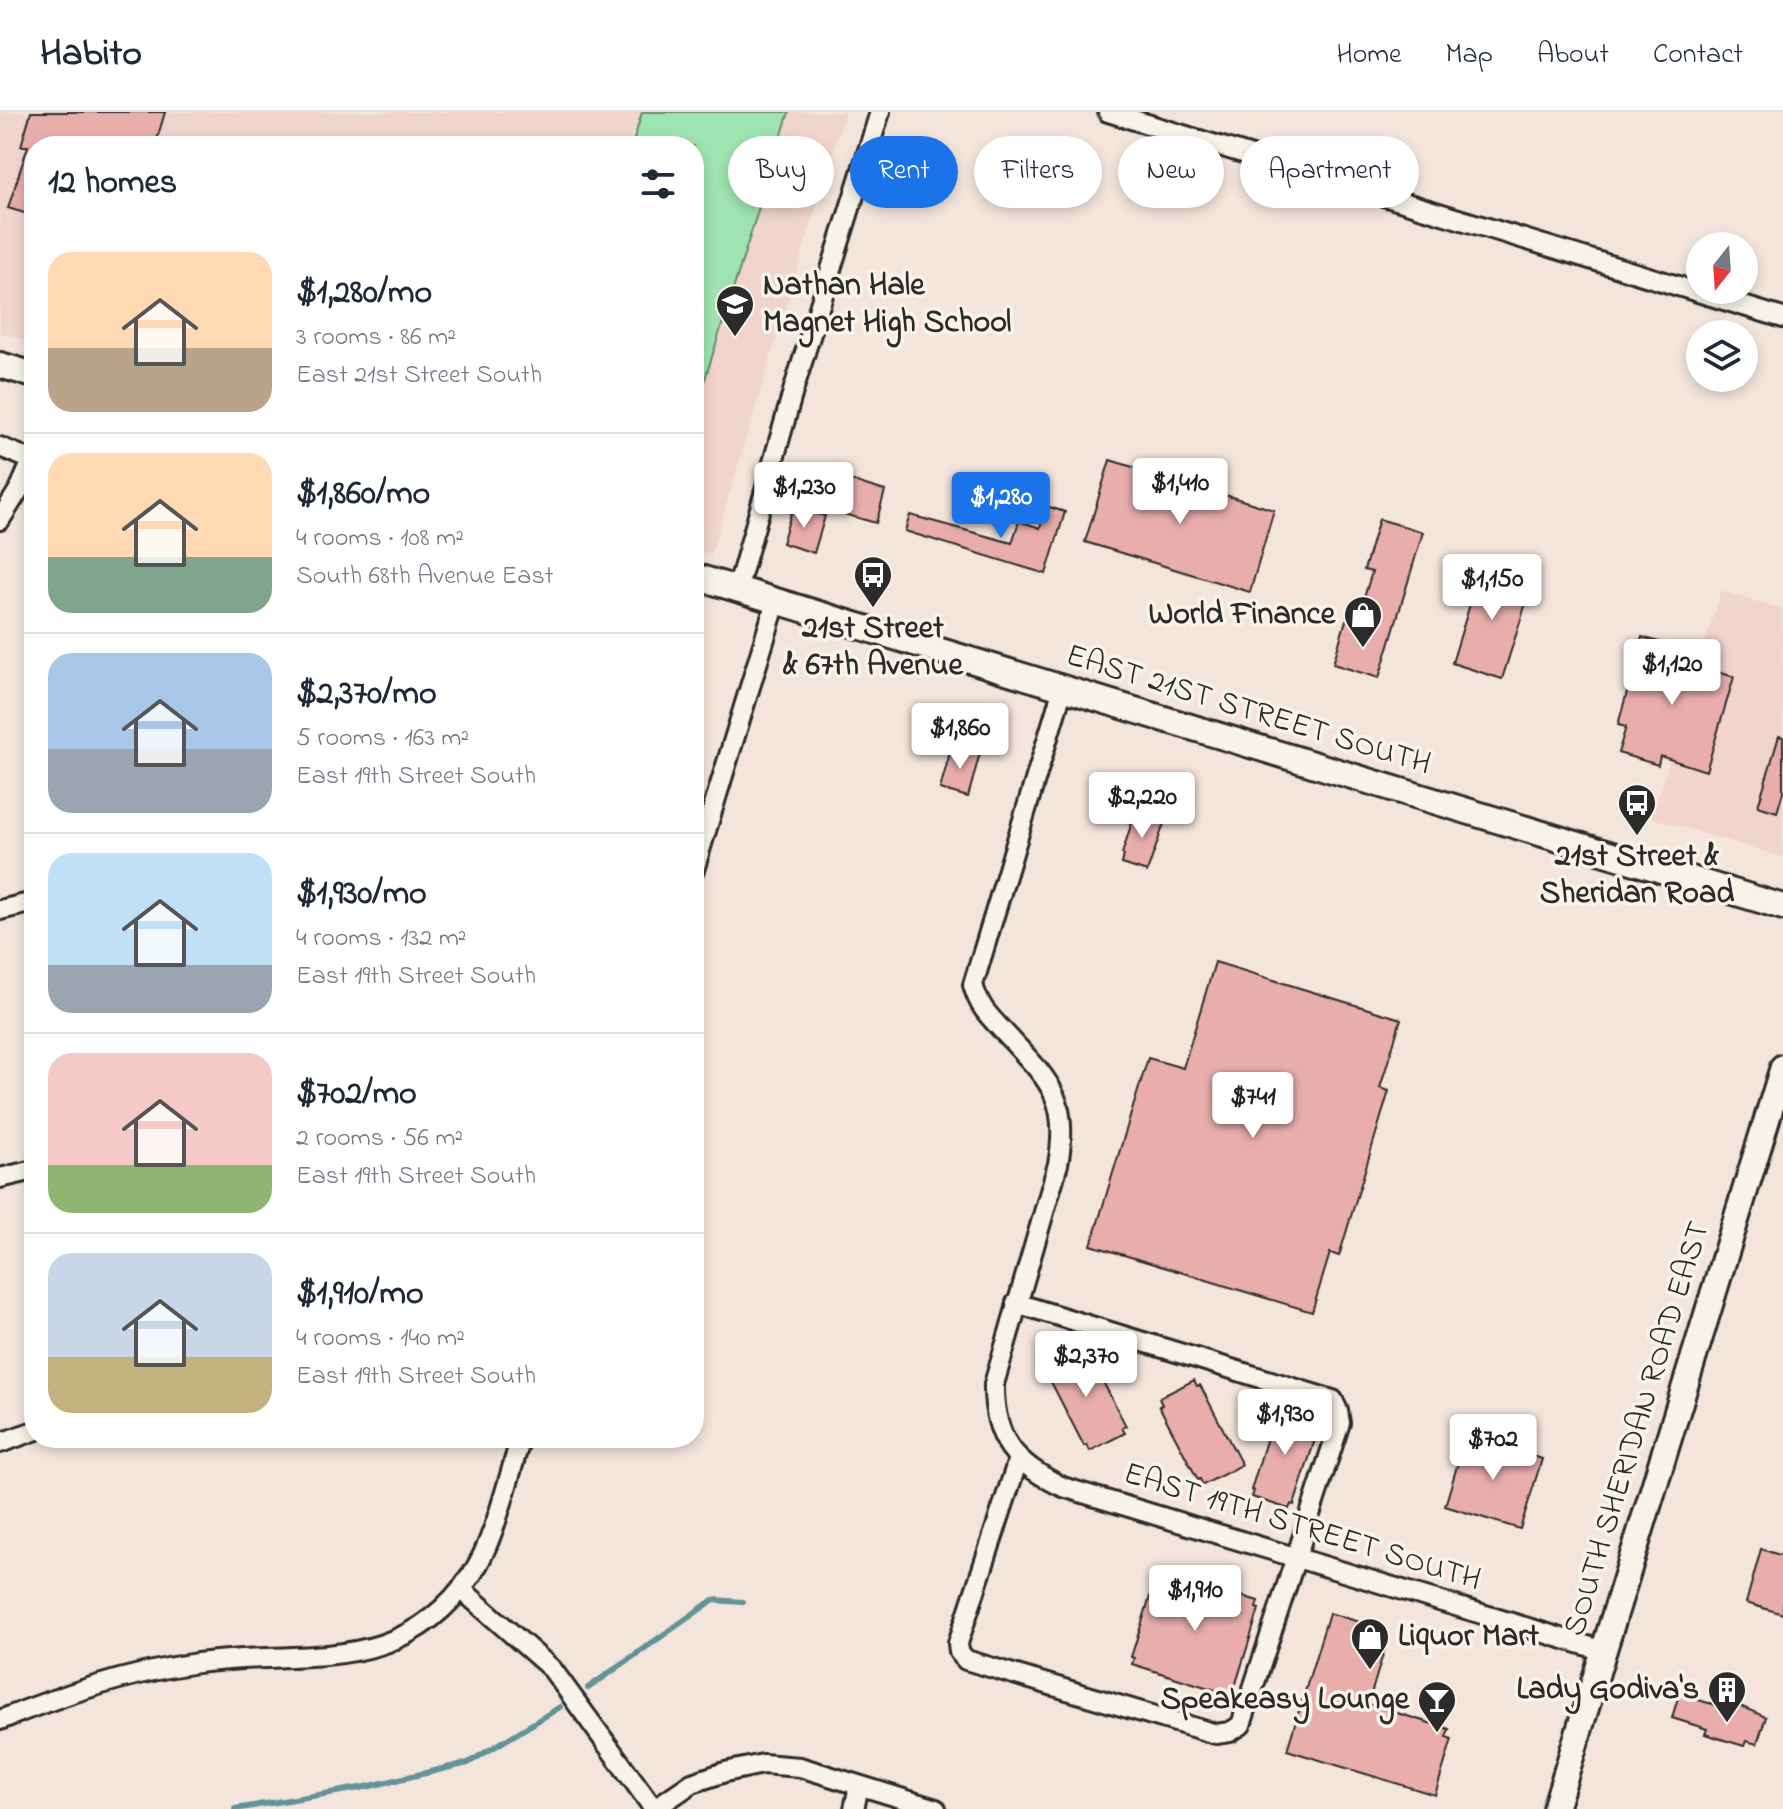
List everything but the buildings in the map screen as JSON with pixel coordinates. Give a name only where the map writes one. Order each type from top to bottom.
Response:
[{"type":"main road","points":[[0,365],[24,372]]},
{"type":"main road","name":"EAST 21ST STREET SOUTH","points":[[704,579],[1783,907]]},
{"type":"main road","name":"SOUTH SHERIDAN ROAD EAST","points":[[1555,1809],[1783,1067]]},
{"type":"street","points":[[737,590],[794,388],[880,112]]},
{"type":"street","points":[[1108,112],[1783,318]]},
{"type":"street","points":[[0,447],[24,455]]},
{"type":"street","points":[[0,520],[24,479]]},
{"type":"street","points":[[704,837],[776,602]]},
{"type":"street","points":[[1018,1460],[958,1643],[959,1652],[966,1660],[1216,1734],[1230,1732],[1241,1725],[1340,1423],[1333,1400],[1016,1303],[1058,1164],[1063,1136],[1060,1107],[1040,1071],[978,1004],[973,985],[1063,688]]},
{"type":"street","points":[[0,910],[24,904]]},
{"type":"street","points":[[0,1178],[24,1172]]},
{"type":"street","name":"EAST 19TH STREET SOUTH","points":[[1016,1303],[994,1384],[994,1401],[1002,1434],[1018,1460],[1039,1476],[1063,1487],[1604,1651]]},
{"type":"street","points":[[0,1443],[24,1435]]},
{"type":"street","points":[[0,1720],[69,1693],[128,1676],[245,1658],[337,1655],[379,1647],[412,1632],[439,1613],[461,1589],[480,1560],[518,1448]]},
{"type":"street","points":[[461,1589],[552,1669],[654,1809],[692,1783],[763,1764],[800,1767],[936,1809]]},
{"type":"street","points":[[854,1809],[859,1786]]},
{"type":"shaded area","name":"Nathan Hale Magnet High School","points":[[0,112],[845,112],[834,148],[834,136],[728,136],[728,208],[816,208],[711,554],[704,552],[704,136],[24,136],[24,340],[0,333]]},
{"type":"shaded area","points":[[1721,591],[1783,609],[1783,857],[1652,818]]},
{"type":"green space","points":[[642,112],[789,112],[781,136],[728,136],[728,208],[759,208],[704,382],[704,136],[635,136]]},
{"type":"waterway","points":[[588,1688],[713,1600],[743,1602]]},
{"type":"waterway","points":[[235,1809],[366,1787],[468,1763],[560,1707]]},
{"type":"place","name":"Nathan Hale Magnet High School","points":[[735,338]]},
{"type":"place","name":"21st Street & 67th Avenue","points":[[873,609]]},
{"type":"place","name":"World Finance","points":[[1363,649]]},
{"type":"place","name":"21st Street & Sheridan Road","points":[[1637,837]]},
{"type":"place","name":"Liquor Mart","points":[[1370,1671]]},
{"type":"place","name":"Lady Godiva's","points":[[1727,1724]]},
{"type":"place","name":"Speakeasy Lounge","points":[[1437,1734]]}]
